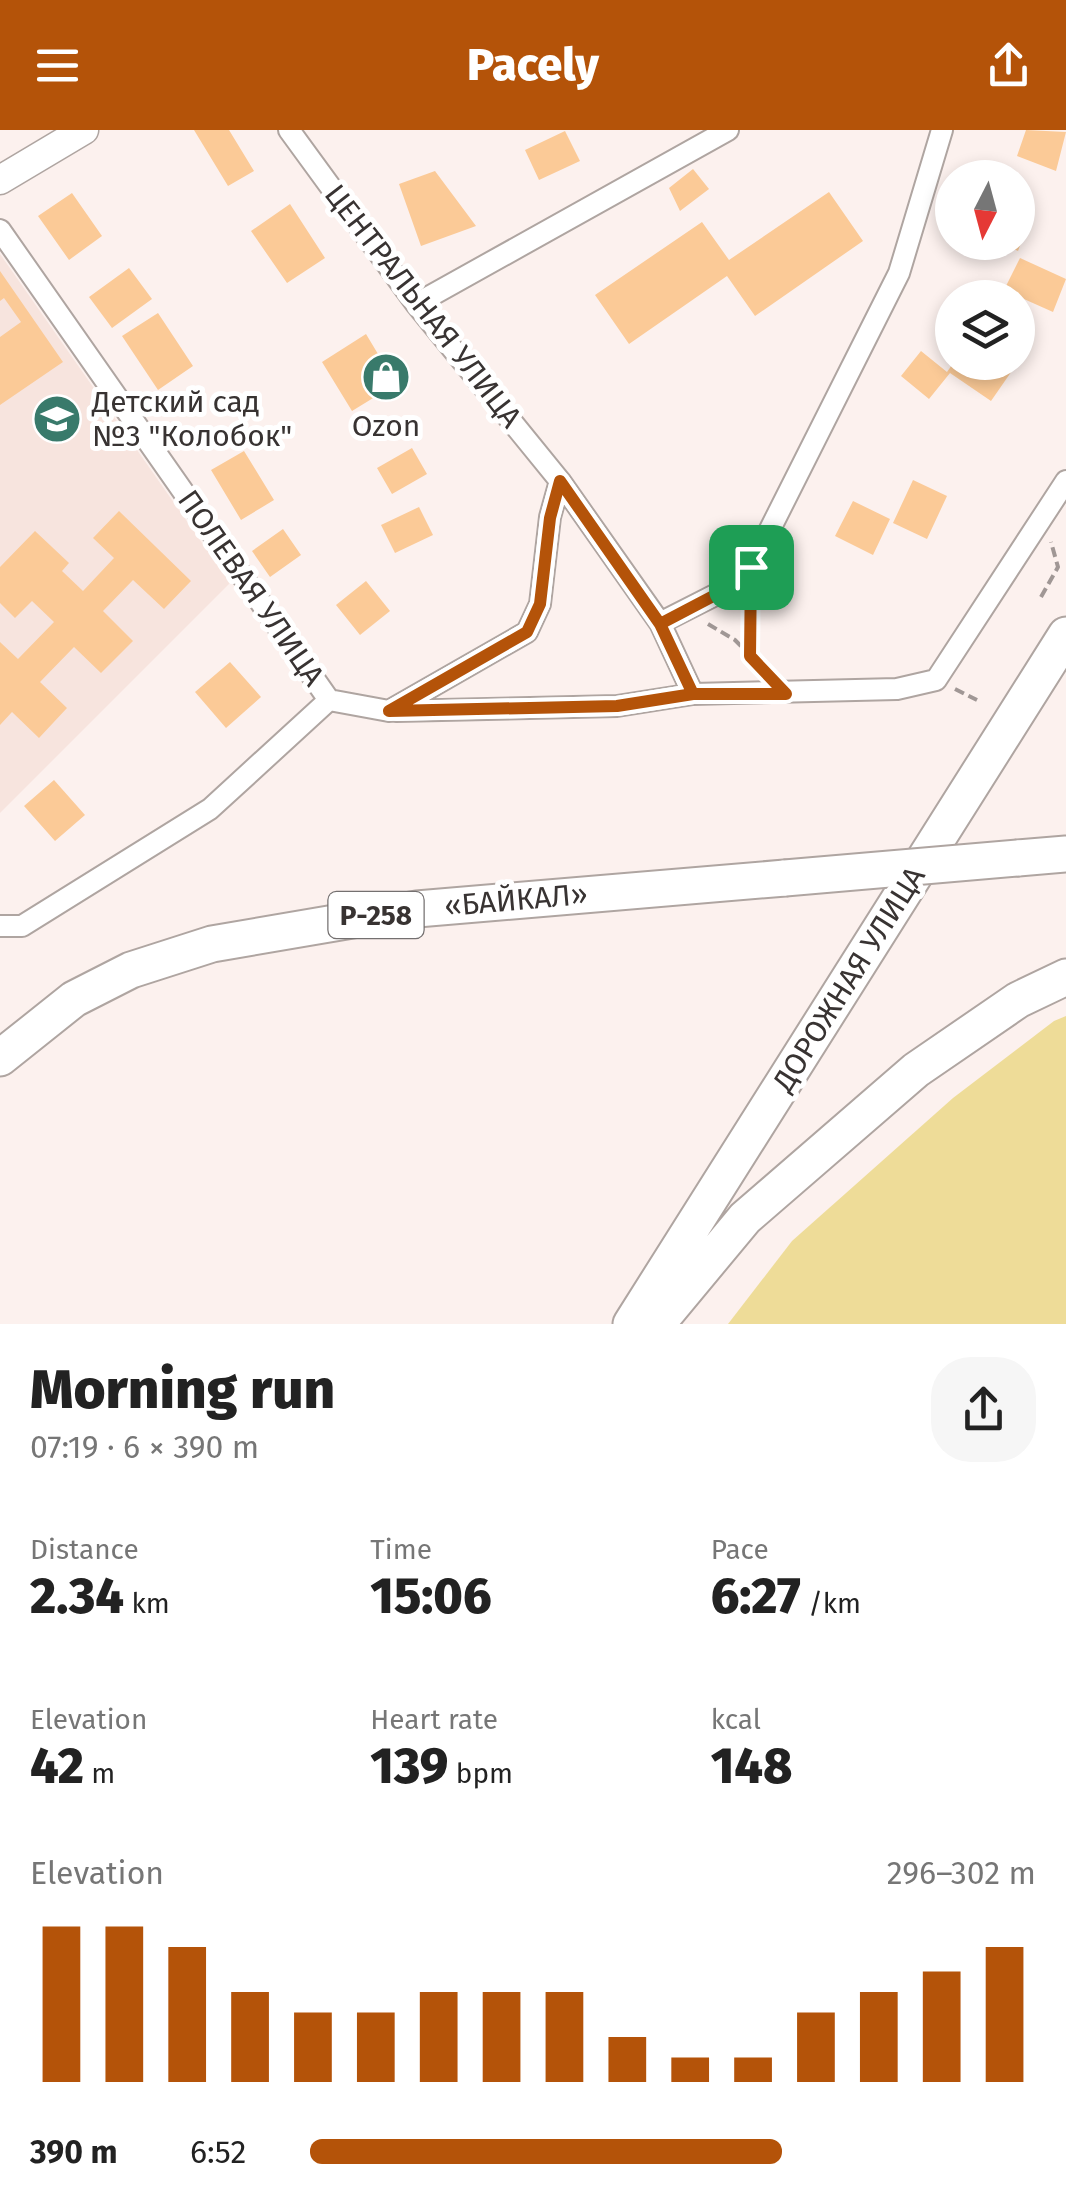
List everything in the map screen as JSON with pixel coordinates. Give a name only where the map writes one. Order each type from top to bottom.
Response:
[{"type":"highway","name":"ДОРОЖНАЯ УЛИЦА","points":[[632,1324],[1066,635]]},
{"type":"highway","name":"«БАЙКАЛ»","points":[[0,1058],[74,998],[131,970],[212,944],[417,909],[1066,854]]},
{"type":"highway","points":[[657,1324],[745,1218],[916,1070],[1018,1000],[1066,977]]},
{"type":"main road","points":[[0,180],[84,130]]},
{"type":"street","name":"ЦЕНТРАЛЬНАЯ УЛИЦА","points":[[290,130],[416,304],[668,618],[693,694]]},
{"type":"street","points":[[416,304],[728,130]]},
{"type":"street","points":[[668,618],[719,593],[751,567],[899,273],[942,130]]},
{"type":"street","name":"ПОЛЕВАЯ УЛИЦА","points":[[0,230],[330,700]]},
{"type":"street","points":[[389,711],[527,632],[540,604],[550,518],[560,481]]},
{"type":"street","points":[[0,926],[22,926],[210,809],[330,700],[389,711],[617,706],[693,694],[897,689],[936,680],[1066,481]]},
{"type":"path","points":[[1041,597],[1058,567],[1043,516]]},
{"type":"path","points":[[750,656],[751,567]]},
{"type":"path","points":[[668,618],[713,625],[786,694]]},
{"type":"shaded area","name":"Детский сад №3 \"Колобок\"","points":[[0,254],[230,583],[0,813]]},
{"type":"shaded area","points":[[1066,1016],[1066,1324],[728,1324],[792,1241],[953,1098],[1054,1021]]},
{"type":"building","points":[[194,130],[229,130],[254,171],[228,186]]},
{"type":"building","points":[[1026,130],[1066,132],[1056,171],[1017,156]]},
{"type":"building","points":[[565,131],[580,161],[539,180],[525,150]]},
{"type":"building","points":[[693,169],[709,189],[680,211],[669,188]]},
{"type":"building","points":[[435,171],[476,226],[421,246],[399,184]]},
{"type":"building","points":[[829,192],[863,241],[755,316],[727,276],[629,344],[595,295],[702,222],[729,260]]},
{"type":"building","points":[[72,193],[102,236],[69,260],[38,216]]},
{"type":"building","points":[[290,204],[325,258],[287,283],[251,231]]},
{"type":"building","points":[[1019,260],[1066,279],[1053,312],[1035,304],[1035,280],[1009,280]]},
{"type":"building","points":[[129,268],[152,299],[112,328],[89,297]]},
{"type":"building","points":[[0,271],[63,362],[0,405],[0,337],[21,322],[4,298],[0,301]]},
{"type":"building","points":[[158,313],[193,366],[158,390],[122,336]]},
{"type":"building","points":[[366,334],[396,384],[352,411],[322,362]]},
{"type":"building","points":[[921,351],[935,362],[935,380],[944,380],[929,399],[901,376]]},
{"type":"building","points":[[960,380],[1006,380],[991,401]]},
{"type":"building","points":[[412,448],[427,474],[392,494],[377,468]]},
{"type":"building","points":[[244,451],[274,500],[241,520],[211,470]]},
{"type":"building","points":[[913,480],[947,496],[927,539],[893,523]]},
{"type":"building","points":[[853,501],[890,519],[873,555],[835,536]]},
{"type":"building","points":[[419,507],[433,535],[395,553],[381,525]]},
{"type":"building","points":[[119,511],[191,581],[164,609],[133,580],[103,611],[133,641],[101,673],[74,647],[40,682],[67,708],[39,738],[12,712],[0,725],[0,642],[18,659],[54,622],[32,601],[15,618],[0,603],[0,567],[35,531],[69,563],[62,571],[83,591],[114,558],[93,538]]},
{"type":"building","points":[[283,529],[301,555],[270,577],[252,551]]},
{"type":"building","points":[[366,581],[390,611],[360,635],[336,605]]},
{"type":"building","points":[[230,662],[261,697],[226,728],[195,692]]},
{"type":"building","points":[[54,780],[85,815],[55,841],[24,806]]},
{"type":"place","name":"Ozon","points":[[386,377]]},
{"type":"place","name":"Детский сад №3 \"Колобок\"","points":[[57,419]]},
{"type":"route","points":[[751,567],[719,593],[660,624],[693,694],[617,706],[389,711],[527,632],[540,604],[550,518],[560,481],[660,624],[693,694],[786,694],[750,656],[751,567]]}]
